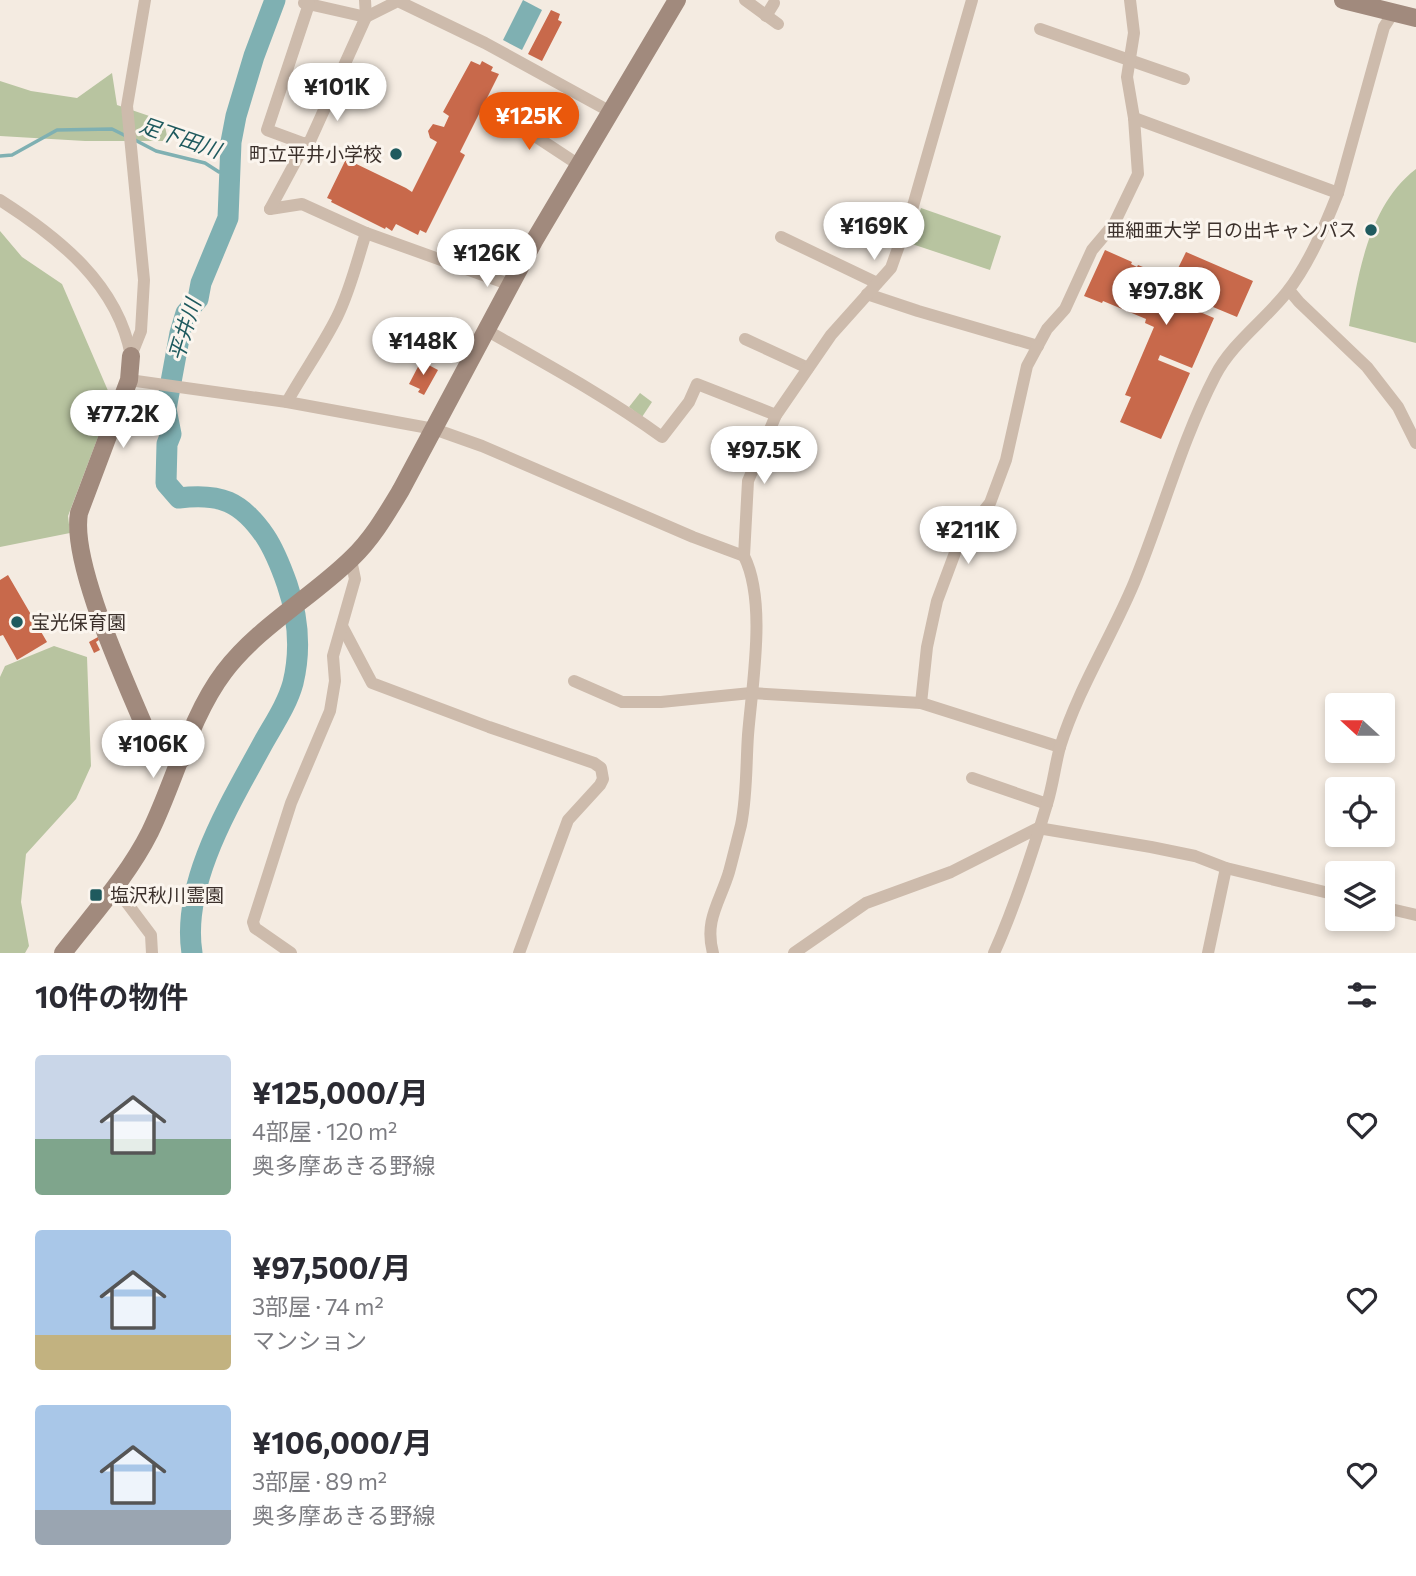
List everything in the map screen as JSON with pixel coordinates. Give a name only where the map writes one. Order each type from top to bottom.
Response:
[{"type":"main road","points":[[63,953],[115,887],[148,835],[201,712],[223,673],[263,633],[351,560],[385,516],[609,111],[677,0]]},
{"type":"main road","points":[[1343,0],[1399,6],[1416,18]]},
{"type":"main road","points":[[131,356],[137,381],[79,513],[76,528],[79,546],[111,642],[150,740],[163,753],[182,759]]},
{"type":"street","points":[[131,356],[141,331],[144,280],[127,106],[145,0]]},
{"type":"street","points":[[365,0],[366,17],[328,104],[310,141],[305,144],[270,209],[302,204],[366,233],[511,285]]},
{"type":"street","points":[[745,0],[778,24]]},
{"type":"street","points":[[713,953],[709,928],[729,873],[741,822],[751,693],[756,612],[750,567],[744,556],[748,481],[776,415],[831,335],[891,268],[913,206],[972,0]]},
{"type":"street","points":[[921,704],[937,601],[959,542],[990,502],[1006,460],[1027,366],[1047,329],[1065,309],[1092,250],[1114,224],[1139,168],[1127,77],[1134,33],[1130,0]]},
{"type":"street","points":[[305,144],[267,130],[307,4],[366,17],[398,1],[485,43],[609,111]]},
{"type":"street","points":[[766,16],[774,3]]},
{"type":"street","points":[[994,953],[1023,883],[1047,804],[1060,747],[1079,698],[1135,582],[1195,420],[1216,374],[1228,357],[1298,277],[1338,193],[1384,27],[1399,6]]},
{"type":"street","points":[[1040,29],[1184,79]]},
{"type":"street","points":[[497,111],[579,165]]},
{"type":"street","points":[[1134,118],[1338,193]]},
{"type":"street","points":[[0,200],[39,225],[63,245],[88,272],[108,298],[123,326],[131,356]]},
{"type":"street","points":[[287,402],[339,314],[366,233]]},
{"type":"street","points":[[781,237],[877,283]]},
{"type":"street","points":[[1289,289],[1298,302],[1367,367],[1398,407],[1416,443]]},
{"type":"street","points":[[867,294],[918,312],[1038,346]]},
{"type":"street","points":[[486,330],[582,384],[662,438],[689,402],[697,384],[776,415]]},
{"type":"street","points":[[745,339],[808,368]]},
{"type":"street","points":[[137,381],[287,402],[434,429],[482,446],[693,537],[744,556]]},
{"type":"street","points":[[291,953],[255,928],[253,922],[291,803],[330,711],[335,681],[333,656],[355,579],[351,560]]},
{"type":"street","points":[[342,626],[372,683],[594,763],[601,768],[603,779],[600,785],[568,820],[519,953]]},
{"type":"street","points":[[574,681],[622,702],[661,702],[751,693],[921,704],[1060,747]]},
{"type":"street","points":[[972,778],[1047,804]]},
{"type":"street","points":[[794,953],[866,903],[951,872],[1038,828],[1195,856],[1226,868],[1325,892]]},
{"type":"street","points":[[1208,953],[1226,868]]},
{"type":"street","points":[[115,887],[151,935],[152,953]]},
{"type":"street","points":[[1395,910],[1416,915]]},
{"type":"green space","points":[[112,73],[117,105],[164,121],[168,141],[85,141],[0,136],[0,81],[31,91],[77,98]]},
{"type":"green space","points":[[1416,169],[1416,343],[1349,326],[1362,262],[1377,220],[1400,184]]},
{"type":"green space","points":[[921,208],[1001,236],[990,270],[909,243]]},
{"type":"green space","points":[[0,231],[22,257],[62,284],[112,400],[68,516],[70,533],[0,547]]},
{"type":"green space","points":[[640,393],[652,402],[642,417],[629,407]]},
{"type":"green space","points":[[54,646],[87,657],[91,766],[76,799],[26,854],[21,902],[29,946],[25,953],[0,953],[0,677],[5,666]]},
{"type":"water","points":[[523,0],[542,10],[522,50],[503,40]]},
{"type":"building","points":[[551,10],[560,14],[558,20],[562,22],[542,61],[528,54]]},
{"type":"building","points":[[471,61],[480,65],[482,61],[493,67],[491,71],[499,74],[460,152],[465,155],[426,233],[420,230],[418,235],[396,224],[392,231],[386,227],[385,229],[327,198],[346,159],[412,192],[437,142],[430,138],[428,131],[433,124],[444,127],[449,116],[443,112]]},
{"type":"building","points":[[1105,250],[1137,267],[1138,265],[1165,276],[1150,310],[1156,313],[1186,252],[1253,281],[1237,317],[1189,297],[1186,306],[1214,318],[1192,368],[1160,355],[1158,360],[1190,373],[1161,439],[1120,422],[1131,397],[1125,395],[1154,327],[1145,323],[1146,319],[1084,296]]},
{"type":"building","points":[[421,361],[438,370],[424,395],[418,392],[420,389],[409,384]]},
{"type":"building","points":[[8,575],[47,642],[17,660],[3,635],[0,636],[0,580]]},
{"type":"building","points":[[98,637],[96,642],[100,650],[94,653],[89,642]]},
{"type":"waterway","name":"平井川","points":[[192,953],[191,926],[201,872],[223,818],[287,699],[297,658],[296,621],[291,596],[278,559],[265,536],[238,507],[206,497],[179,498],[166,483],[167,444],[171,434],[166,409],[180,333],[186,313],[198,299],[201,283],[228,218],[231,142],[236,116],[275,0]]},
{"type":"waterway","name":"足下田川","points":[[0,156],[12,155],[57,130],[112,129],[126,136]]},
{"type":"waterway","name":"足下田川","points":[[133,139],[156,151],[205,163],[219,172],[232,166]]},
{"type":"place","name":"町立平井小学校","points":[[396,154]]},
{"type":"place","name":"亜細亜大学 日の出キャンパス","points":[[1371,230]]},
{"type":"place","name":"宝光保育園","points":[[17,622]]},
{"type":"place","name":"塩沢秋川霊園","points":[[96,895]]}]
